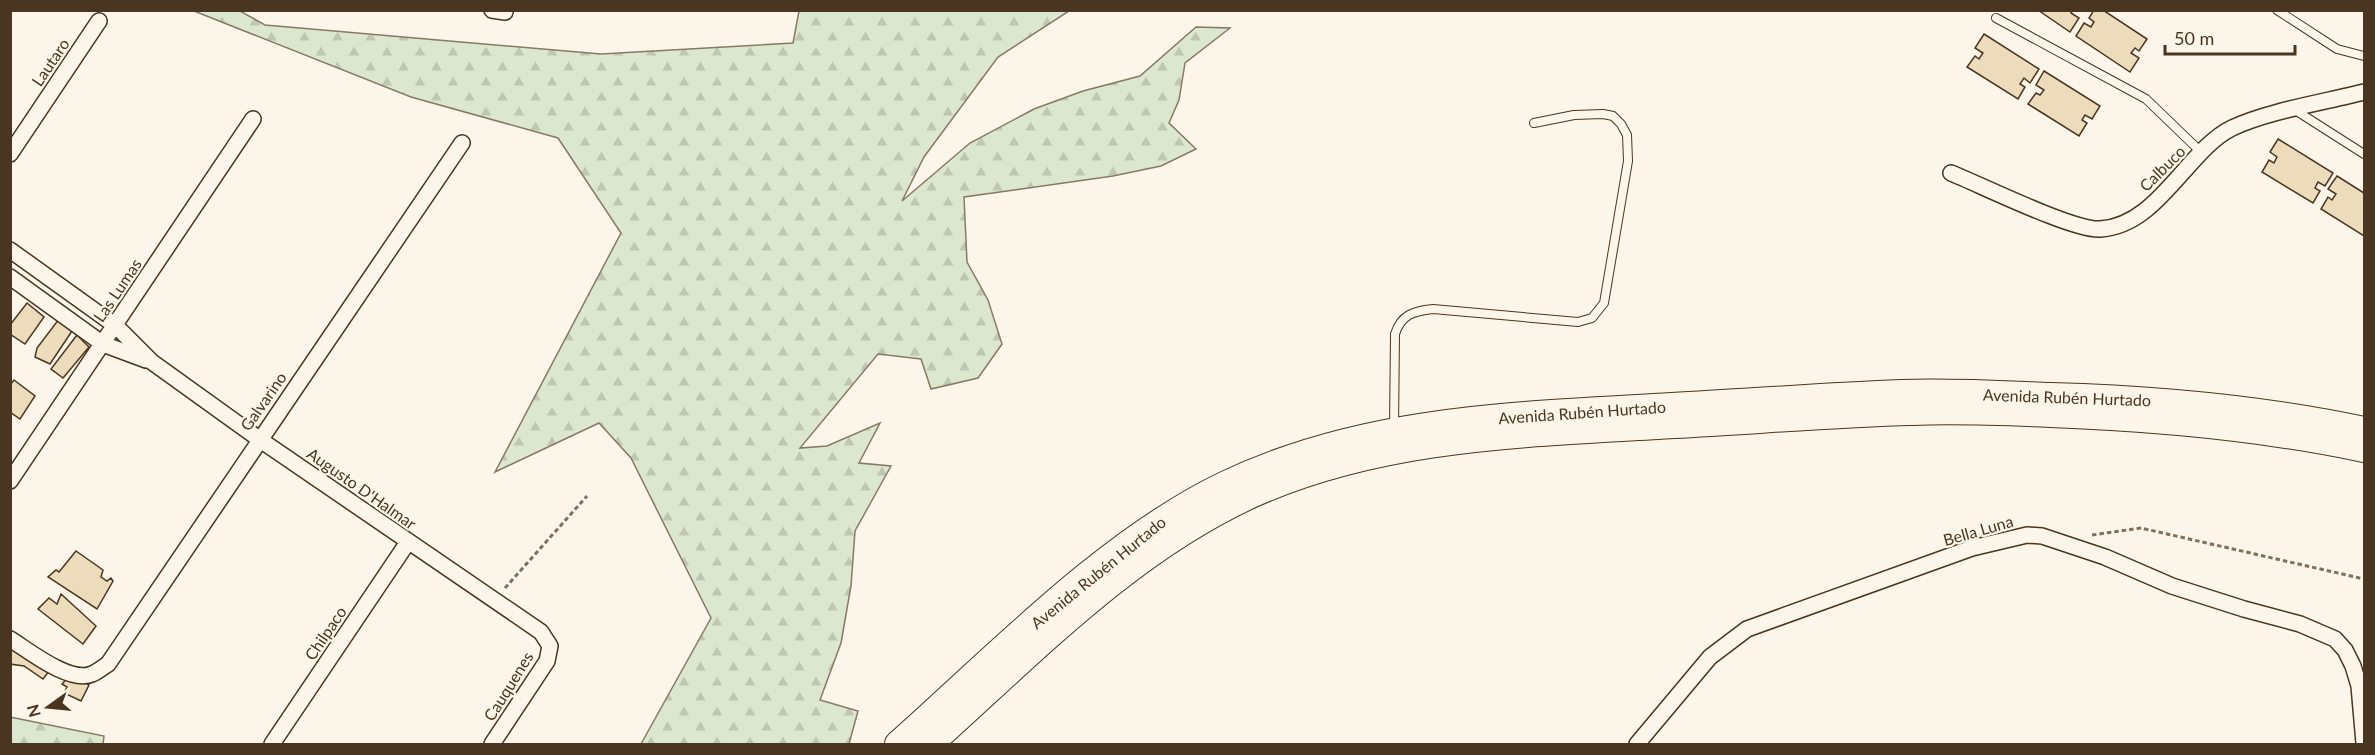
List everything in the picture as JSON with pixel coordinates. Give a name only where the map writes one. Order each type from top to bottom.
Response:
[{"type":"highway","name":"Avenida Rubén Hurtado","points":[[898,744],[1042,615],[1114,555],[1168,516],[1220,487],[1274,464],[1357,437],[1394,429],[1509,416],[1927,393],[2080,397],[2211,404],[2280,413],[2364,430]]},
{"type":"highway","name":"Avenida Rubén Hurtado","points":[[930,744],[1098,595],[1180,533],[1234,503],[1294,478],[1339,463],[1408,447],[1517,434],[1875,413],[1962,411],[2202,422],[2274,431],[2364,449]]},
{"type":"street","name":"Lautaro","points":[[10,154],[99,21]]},
{"type":"street","name":"Calbuco","points":[[1951,173],[2074,224],[2100,230],[2126,222],[2156,203],[2202,153],[2230,128],[2364,93]]},
{"type":"street","name":"Las Lumas","points":[[10,481],[254,119]]},
{"type":"street","name":"Galvarino","points":[[10,639],[70,674],[90,675],[108,664],[462,143]]},
{"type":"street","name":"Augusto D'Halmar","points":[[10,250],[116,326],[152,362],[259,439],[541,632],[550,646]]},
{"type":"street","name":"Augusto D'Halmar","points":[[10,277],[103,344],[152,362]]},
{"type":"street","name":"Bella Luna","points":[[1637,744],[1703,665],[1747,629],[1972,548],[2027,536],[2042,536],[2105,557],[2172,586],[2300,624],[2335,639],[2345,650],[2359,686],[2364,743]]},
{"type":"street","name":"Chilpaco","points":[[272,744],[408,542]]},
{"type":"street","name":"Cauquenes","points":[[492,744],[546,661],[550,646]]},
{"type":"lane","points":[[2277,10],[2337,49],[2364,56]]},
{"type":"lane","points":[[1996,18],[2146,99],[2202,153]]},
{"type":"lane","points":[[2295,110],[2364,154]]},
{"type":"lane","points":[[1394,429],[1395,334],[1398,324],[1404,317],[1413,312],[1433,309],[1578,322],[1592,318],[1604,303],[1628,161],[1627,135],[1613,116],[1603,114],[1574,115],[1534,123]]},
{"type":"path","points":[[494,600],[587,496]]},
{"type":"path","points":[[2087,536],[2141,528],[2364,579]]},
{"type":"green space","points":[[194,11],[240,11],[265,25],[601,54],[793,43],[799,11],[1069,11],[998,57],[924,157],[902,201],[970,143],[1034,109],[1083,91],[1140,76],[1196,27],[1230,28],[1185,63],[1179,100],[1169,123],[1196,149],[1161,166],[1113,176],[964,197],[967,262],[988,300],[1002,344],[978,378],[931,389],[921,359],[878,354],[800,448],[827,446],[880,423],[859,463],[891,466],[855,531],[851,586],[841,643],[820,700],[858,711],[849,744],[641,744],[711,618],[631,458],[599,423],[495,472],[621,233],[558,138],[411,97]]},
{"type":"green space","points":[[10,717],[104,736],[103,744],[11,744]]},
{"type":"building","points":[[2038,10],[2073,10],[2071,13],[2079,18],[2070,32]]},
{"type":"building","points":[[2094,10],[2103,10],[2147,39],[2139,51],[2135,48],[2131,53],[2139,58],[2130,72],[2076,36],[2084,23],[2091,27],[2094,22],[2089,18]]},
{"type":"building","points":[[1984,34],[2039,69],[2030,83],[2024,78],[2020,84],[2025,87],[2018,99],[1967,67],[1975,56],[1979,59],[1983,53],[1975,48]]},
{"type":"building","points":[[2044,71],[2100,106],[2092,119],[2085,115],[2082,120],[2087,123],[2079,136],[2028,104],[2036,93],[2040,95],[2044,90],[2036,85]]},
{"type":"building","points":[[2278,139],[2333,173],[2325,186],[2318,182],[2315,188],[2320,191],[2313,203],[2262,172],[2269,160],[2274,163],[2277,157],[2270,152]]},
{"type":"building","points":[[2337,176],[2364,193],[2364,236],[2321,209],[2328,197],[2332,200],[2336,194],[2328,189]]},
{"type":"building","points":[[27,303],[44,317],[25,344],[10,334],[10,325]]},
{"type":"building","points":[[59,319],[72,331],[50,364],[35,357],[37,348]]},
{"type":"building","points":[[77,335],[89,347],[63,378],[51,369]]},
{"type":"building","points":[[14,380],[35,396],[20,419],[10,412],[10,385]]},
{"type":"building","points":[[76,551],[103,570],[101,577],[107,581],[111,578],[113,581],[97,609],[48,577],[56,570],[59,572]]},
{"type":"building","points":[[61,594],[96,626],[83,644],[38,609],[49,598],[57,604]]},
{"type":"building","points":[[10,642],[50,670],[43,679],[24,666],[10,664]]},
{"type":"building","points":[[71,674],[89,685],[81,701],[64,693],[67,687],[62,684]]}]
